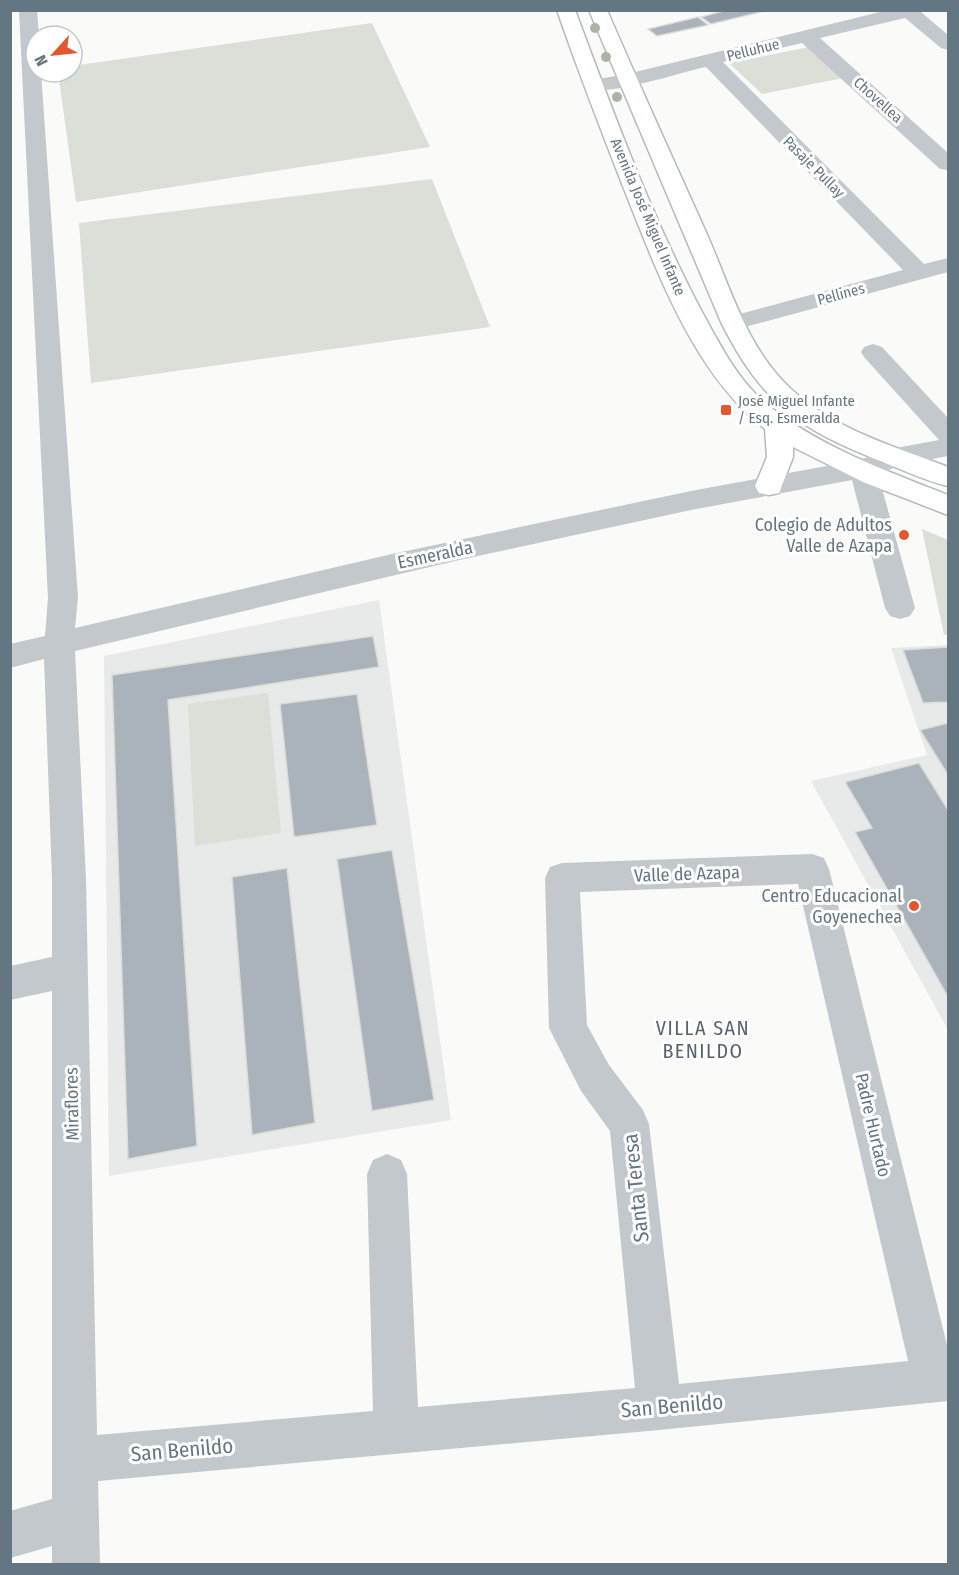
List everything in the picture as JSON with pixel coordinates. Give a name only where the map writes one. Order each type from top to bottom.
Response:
[{"type":"main road","name":"Avenida José Miguel Infante","points":[[566,10],[593,85],[670,274],[685,306],[721,369],[736,389],[778,426],[863,469],[948,506]]},
{"type":"main road","name":"Avenida José Miguel Infante","points":[[598,10],[734,323],[760,370],[793,404],[814,419],[896,457],[945,474]]},
{"type":"main road","points":[[769,486],[780,457],[778,426]]},
{"type":"street","name":"Miraflores","points":[[28,10],[63,598],[59,643],[69,879],[76,1564]]},
{"type":"street","name":"Pelluhue","points":[[593,85],[627,80],[911,11]]},
{"type":"street","points":[[911,11],[948,44]]},
{"type":"street","name":"Chovellea","points":[[807,37],[948,164]]},
{"type":"street","name":"Pasaje Pullay","points":[[710,60],[919,273]]},
{"type":"street","name":"Pellines","points":[[734,323],[948,265]]},
{"type":"street","points":[[873,352],[948,434]]},
{"type":"street","name":"Esmeralda","points":[[10,656],[187,610],[404,561],[769,486],[863,469],[896,457],[948,447]]},
{"type":"street","name":"Esmeralda","points":[[863,469],[945,474]]},
{"type":"street","points":[[863,469],[900,608]]},
{"type":"street","name":"Valle de Azapa","points":[[562,878],[812,870]]},
{"type":"street","name":"Padre Hurtado","points":[[812,870],[941,1380]]},
{"type":"street","name":"Santa Teresa","points":[[562,878],[568,1028],[595,1078],[629,1124],[659,1408]]},
{"type":"street","points":[[10,983],[70,970]]},
{"type":"street","points":[[387,1174],[396,1431]]},
{"type":"street","name":"San Benildo","points":[[76,1460],[659,1408],[941,1380]]},
{"type":"street","points":[[10,1536],[76,1515]]},
{"type":"shaded area","points":[[372,23],[430,147],[76,202],[60,84],[84,84],[84,64]]},
{"type":"shaded area","points":[[809,47],[843,78],[762,94],[729,63]]},
{"type":"shaded area","points":[[432,179],[490,327],[91,383],[79,223]]},
{"type":"shaded area","points":[[922,529],[948,540],[948,635],[944,635]]},
{"type":"shaded area","points":[[379,600],[451,1120],[109,1176],[104,656]]},
{"type":"shaded area","name":"Centro Educacional Goyenechea","points":[[948,645],[948,1030],[811,781],[927,755],[891,648]]},
{"type":"shaded area","points":[[268,693],[281,833],[195,846],[188,704]]},
{"type":"building","points":[[727,10],[765,11],[711,24],[701,17]]},
{"type":"building","points":[[698,17],[708,25],[657,36],[648,29]]},
{"type":"building","points":[[373,636],[379,667],[168,700],[197,1146],[128,1159],[112,675]]},
{"type":"building","points":[[948,647],[948,702],[923,703],[903,650]]},
{"type":"building","points":[[357,694],[377,825],[294,837],[280,704]]},
{"type":"building","points":[[948,723],[948,775],[920,730]]},
{"type":"building","points":[[919,763],[948,810],[948,997],[855,832],[872,828],[845,782]]},
{"type":"building","points":[[392,850],[434,1100],[372,1111],[337,859]]},
{"type":"building","points":[[287,868],[315,1123],[252,1135],[232,877]]},
{"type":"place","name":"José Miguel Infante / Esq. Esmeralda","points":[[726,410]]},
{"type":"place","name":"Colegio de Adultos Valle de Azapa","points":[[904,535]]},
{"type":"place","name":"Centro Educacional Goyenechea","points":[[914,906]]},
{"type":"district","name":"VILLA SAN BENILDO","points":[[703,1040]]}]
